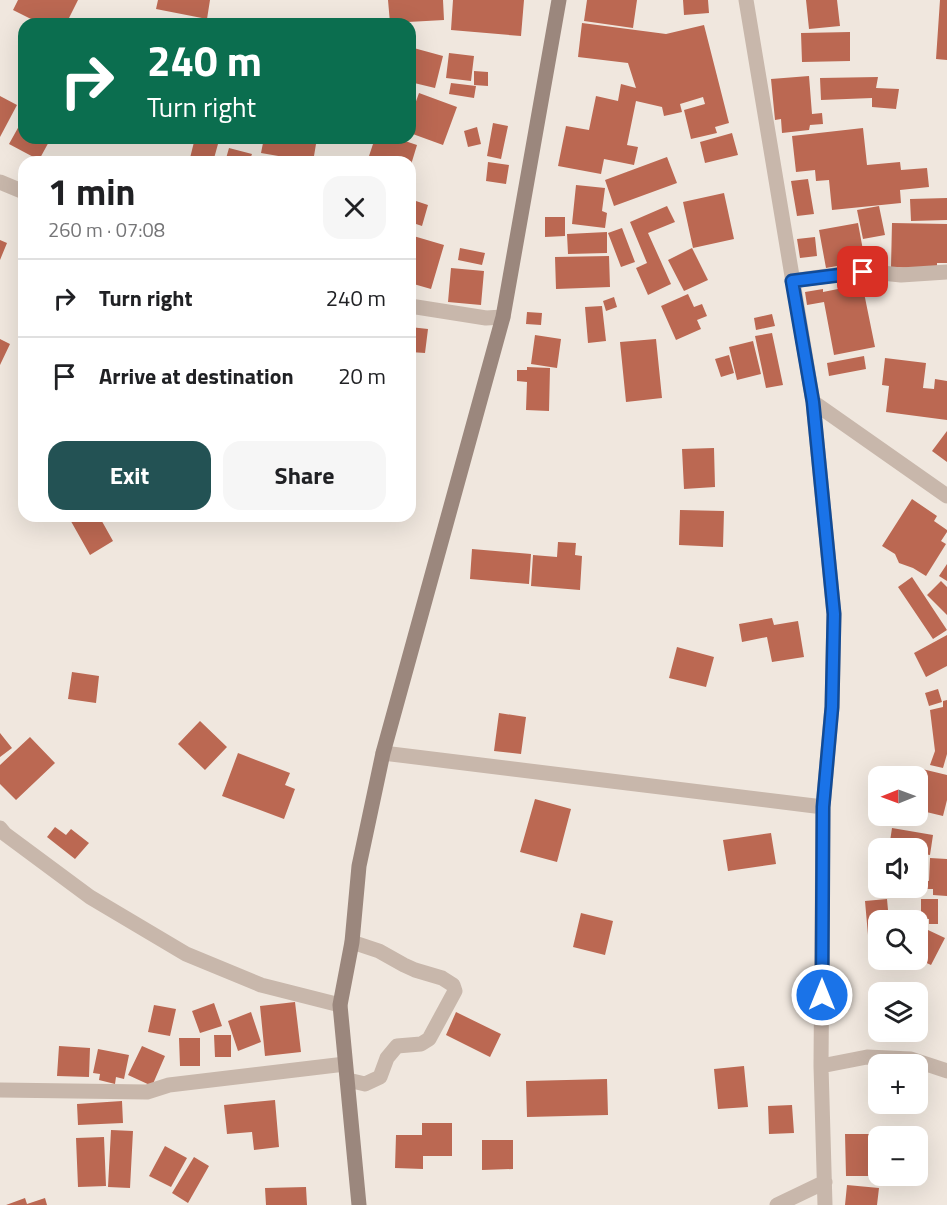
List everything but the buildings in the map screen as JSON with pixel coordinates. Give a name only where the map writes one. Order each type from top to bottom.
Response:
[{"type":"street","points":[[359,1205],[340,1005],[352,942],[359,866],[383,753],[503,317],[559,0]]},
{"type":"street","points":[[746,0],[813,402],[834,614],[832,707],[823,807],[821,1066],[825,1205]]},
{"type":"street","points":[[0,182],[18,190]]},
{"type":"street","points":[[792,281],[863,272],[901,275],[947,272]]},
{"type":"street","points":[[416,307],[486,318],[503,317]]},
{"type":"street","points":[[813,402],[947,496]]},
{"type":"street","points":[[383,753],[823,807]]},
{"type":"street","points":[[0,828],[90,897],[186,954],[261,986],[340,1005]]},
{"type":"street","points":[[348,1080],[365,1084],[380,1077],[387,1058],[397,1046],[422,1044],[429,1039],[455,991],[453,985],[442,978],[416,970],[379,951],[352,942]]},
{"type":"street","points":[[821,1066],[867,1057],[911,1059],[945,1067]]},
{"type":"street","points":[[0,1090],[147,1092],[169,1085],[345,1064]]},
{"type":"street","points":[[777,1205],[825,1182]]},
{"type":"route","points":[[822,995],[823,807],[832,707],[834,614],[813,402],[792,281],[863,272]]}]
